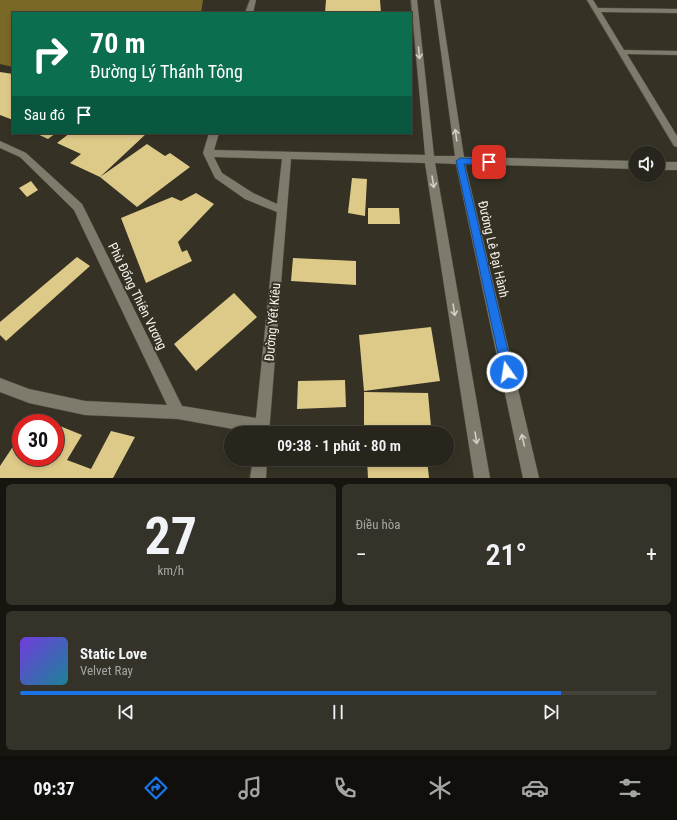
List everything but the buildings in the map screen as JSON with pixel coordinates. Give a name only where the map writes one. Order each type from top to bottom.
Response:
[{"type":"street","points":[[249,12],[253,0]]},
{"type":"street","points":[[414,0],[430,160],[482,478]]},
{"type":"street","name":"Đường Lê Đại Hành","points":[[437,0],[460,161],[531,478]]},
{"type":"street","points":[[590,0],[677,144]]},
{"type":"street","points":[[596,10],[677,11]]},
{"type":"street","points":[[621,52],[677,53]]},
{"type":"street","points":[[214,134],[208,153],[218,175],[249,196],[282,210]]},
{"type":"street","name":"Phù Đổng Thiên Vương","points":[[0,144],[23,155],[78,207],[178,412]]},
{"type":"street","points":[[208,153],[629,165]]},
{"type":"street","name":"Đường Yết Kiêu","points":[[262,426],[287,155]]},
{"type":"street","points":[[665,166],[677,166]]},
{"type":"street","points":[[0,385],[29,396],[85,408],[178,412],[247,426]]},
{"type":"street","points":[[258,478],[259,466]]},
{"type":"shaded area","points":[[0,0],[203,0],[201,12],[12,12],[12,67],[0,64]]},
{"type":"route","points":[[489,162],[460,161],[507,372]]}]
